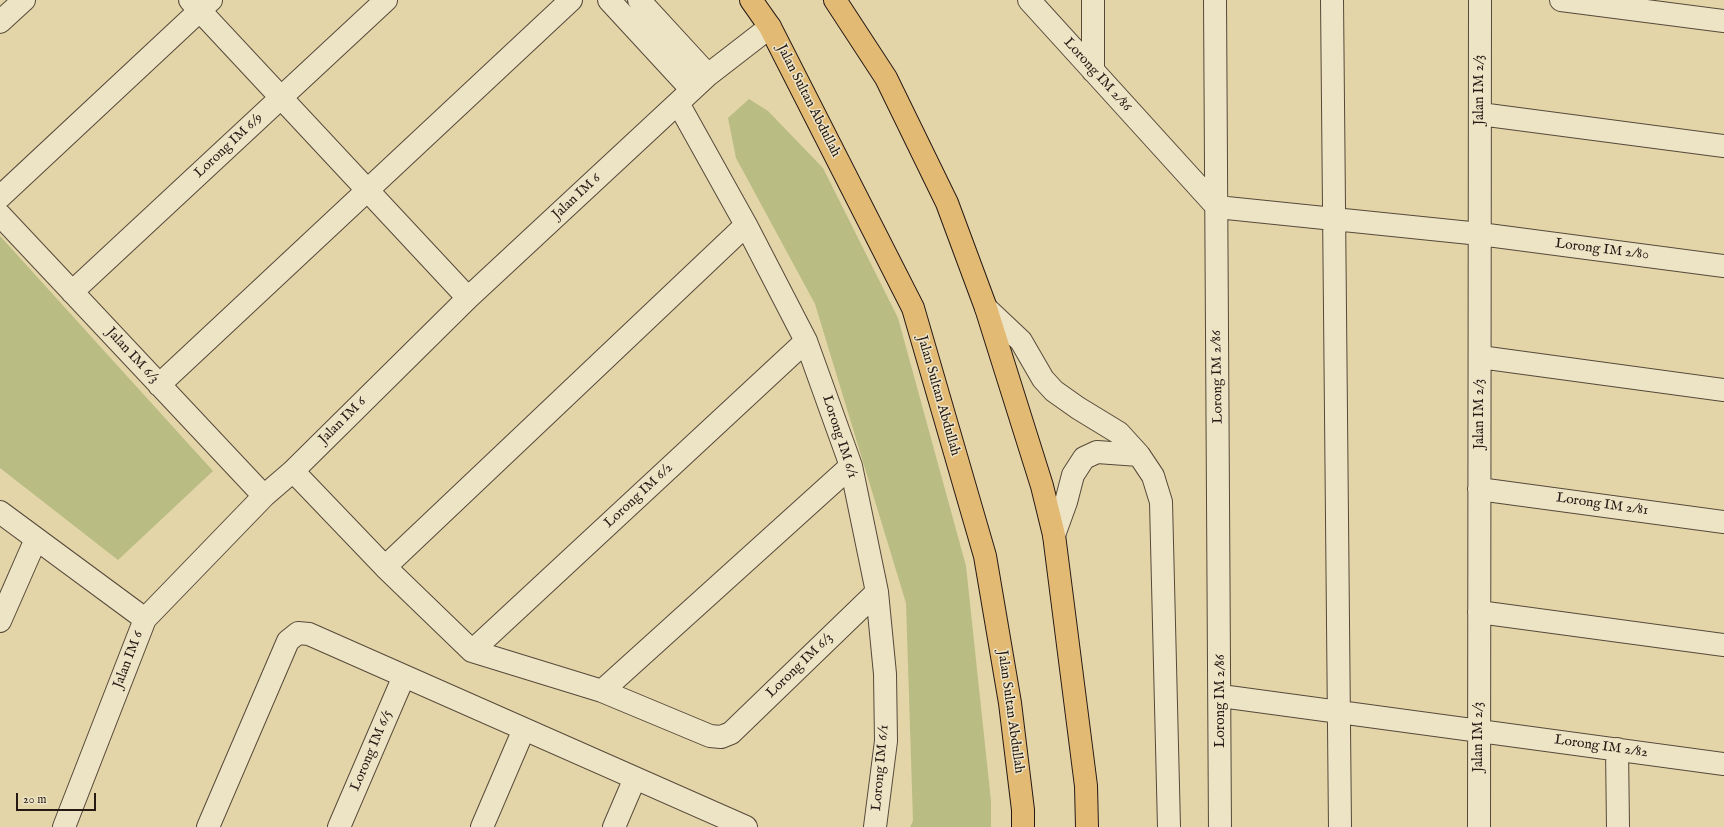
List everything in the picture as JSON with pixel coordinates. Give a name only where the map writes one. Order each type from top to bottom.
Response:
[{"type":"main road","name":"Jalan Sultan Abdullah","points":[[751,0],[770,28],[912,308],[985,556],[1010,703],[1023,810],[1023,827]]},
{"type":"main road","points":[[835,0],[886,78],[947,203],[986,308],[1042,486],[1054,535],[1086,786],[1087,827]]},
{"type":"street","points":[[0,22],[24,0]]},
{"type":"street","name":"Lorong IM 6/9","points":[[72,292],[386,0]]},
{"type":"street","points":[[159,385],[571,0]]},
{"type":"street","name":"Lorong IM 6/1","points":[[609,0],[685,97],[746,225],[806,341],[851,466],[877,592],[885,674],[886,741],[875,827]]},
{"type":"street","points":[[639,0],[708,75]]},
{"type":"street","name":"Lorong IM 2/86","points":[[1029,0],[1217,208],[1221,696],[1220,827]]},
{"type":"street","points":[[1093,0],[1093,71]]},
{"type":"street","points":[[1215,0],[1217,208]]},
{"type":"street","points":[[1332,0],[1340,827]]},
{"type":"street","name":"Jalan IM 2/3","points":[[1479,827],[1480,0]]},
{"type":"street","points":[[1561,0],[1724,21]]},
{"type":"street","points":[[0,197],[200,4],[281,98],[468,298]]},
{"type":"street","name":"Jalan IM 6","points":[[64,827],[145,619],[264,496],[292,471],[468,298],[708,75],[770,28]]},
{"type":"street","points":[[1480,114],[1724,146]]},
{"type":"street","name":"Lorong IM 2/80","points":[[1217,208],[1480,234],[1724,266]]},
{"type":"street","name":"Jalan IM 6/3","points":[[0,215],[264,496]]},
{"type":"street","points":[[385,567],[746,225]]},
{"type":"street","points":[[986,308],[1021,341],[1043,379],[1054,391],[1078,408],[1119,433],[1139,455],[1153,476],[1161,502],[1169,827]]},
{"type":"street","name":"Lorong IM 6/2","points":[[472,651],[806,341]]},
{"type":"street","points":[[1480,357],[1724,390]]},
{"type":"street","points":[[1054,535],[1066,502],[1073,475],[1084,458],[1097,452],[1139,455]]},
{"type":"street","points":[[292,471],[385,567],[472,651],[602,691],[851,466]]},
{"type":"street","name":"Lorong IM 2/81","points":[[1480,489],[1724,522]]},
{"type":"street","points":[[0,512],[145,619]]},
{"type":"street","points":[[0,621],[36,539]]},
{"type":"street","name":"Lorong IM 6/3","points":[[602,691],[710,736],[721,737],[731,733],[877,592]]},
{"type":"street","points":[[1479,612],[1724,645]]},
{"type":"street","points":[[208,827],[288,641],[298,633],[309,634],[745,827]]},
{"type":"street","name":"Lorong IM 6/5","points":[[339,827],[404,676]]},
{"type":"street","name":"Lorong IM 2/82","points":[[1221,696],[1724,764]]},
{"type":"street","points":[[482,827],[524,729]]},
{"type":"street","points":[[1617,749],[1618,827]]},
{"type":"street","points":[[614,827],[635,778]]},
{"type":"green space","points":[[749,99],[768,111],[823,168],[898,318],[966,566],[991,801],[991,827],[910,827],[913,821],[906,603],[815,304],[736,158],[728,118]]},
{"type":"green space","points":[[0,236],[213,471],[118,560],[0,468]]}]
